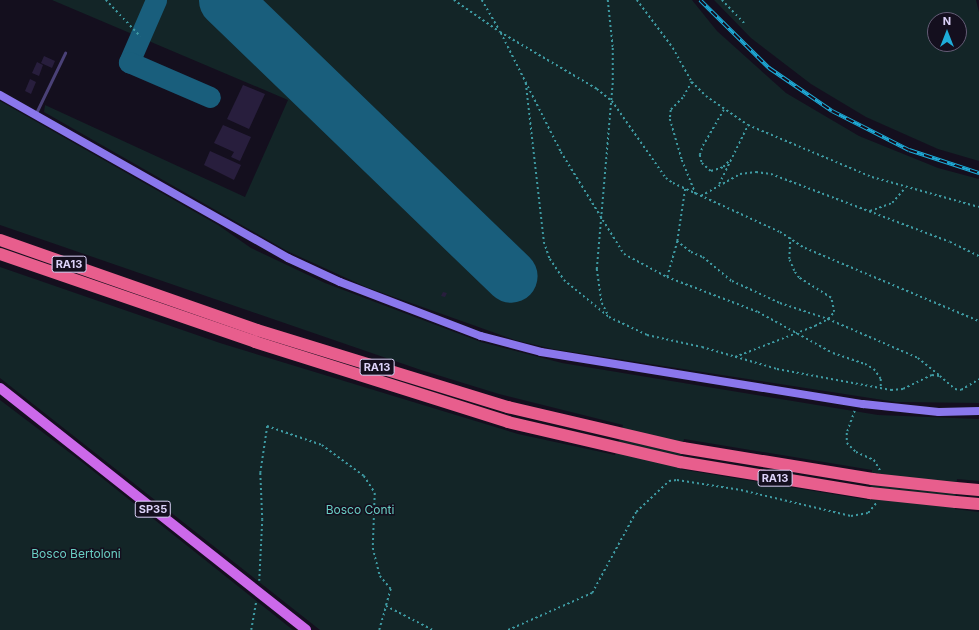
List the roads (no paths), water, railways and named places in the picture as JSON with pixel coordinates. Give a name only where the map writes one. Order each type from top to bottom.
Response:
[{"type":"highway","points":[[0,235],[82,268]]},
{"type":"highway","name":"RA13","points":[[0,240],[257,330],[508,407],[620,435],[683,448],[876,474],[956,488],[979,490]]},
{"type":"highway","name":"RA13","points":[[0,254],[375,380],[508,422],[680,462],[873,497],[979,504]]},
{"type":"main road","points":[[0,95],[288,258],[340,282],[481,336],[541,352],[856,403],[939,412],[979,411]]},
{"type":"main road","name":"SP35","points":[[0,388],[306,630]]},
{"type":"lane","points":[[35,115],[65,53]]},
{"type":"railway","points":[[700,0],[769,68],[832,111],[909,150],[979,173]]},
{"type":"park label","name":"Bosco Conti","points":[[360,510]]},
{"type":"park label","name":"Bosco Bertoloni","points":[[76,554]]}]
